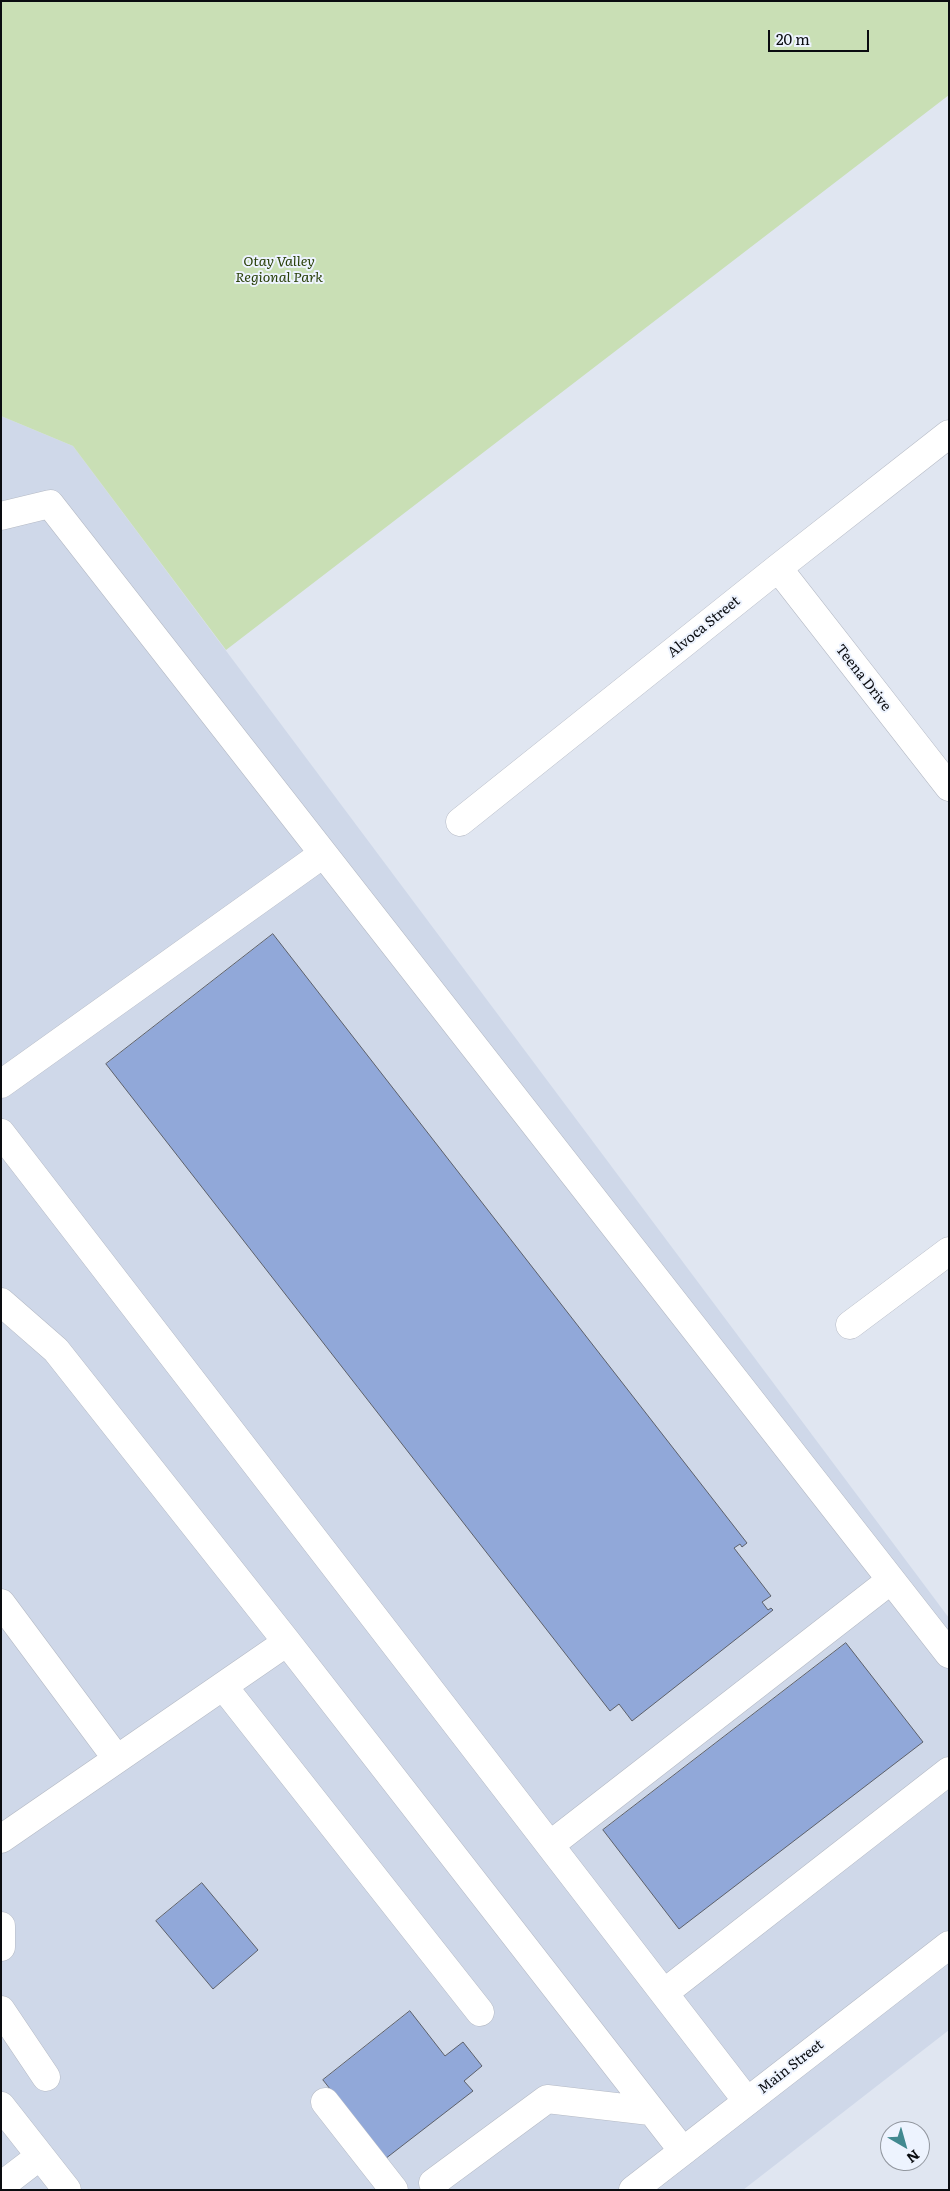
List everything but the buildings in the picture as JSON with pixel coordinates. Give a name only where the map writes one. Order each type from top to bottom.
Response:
[{"type":"street","name":"Alvoca Street","points":[[460,822],[949,434]]},
{"type":"street","points":[[1,516],[50,504],[949,1654]]},
{"type":"street","name":"Teena Drive","points":[[778,568],[949,787]]},
{"type":"street","points":[[1,1084],[323,854]]},
{"type":"street","points":[[1,1133],[748,2101]]},
{"type":"street","points":[[850,1326],[949,1251]]},
{"type":"street","points":[[1,1302],[56,1350],[287,1642],[683,2152]]},
{"type":"street","points":[[550,1845],[891,1580]]},
{"type":"street","points":[[1,1603],[117,1759]]},
{"type":"street","points":[[1,1839],[287,1642]]},
{"type":"street","points":[[223,1686],[480,2012]]},
{"type":"street","points":[[664,1993],[949,1771]]},
{"type":"street","points":[[1,1926],[1,1947]]},
{"type":"street","name":"Main Street","points":[[633,2190],[949,1945]]},
{"type":"street","points":[[1,2010],[46,2077]]},
{"type":"street","points":[[433,2183],[547,2099],[650,2111]]},
{"type":"street","points":[[325,2102],[394,2190]]},
{"type":"street","points":[[1,2106],[67,2190]]},
{"type":"street","points":[[1,2186],[40,2156]]},
{"type":"shaded area","points":[[1,416],[73,446],[949,1618],[949,2030],[743,2190],[1,2190]]},
{"type":"green space","name":"Otay Valley Regional Park","points":[[1,1],[949,1],[949,95],[226,650],[73,446],[1,416]]}]
